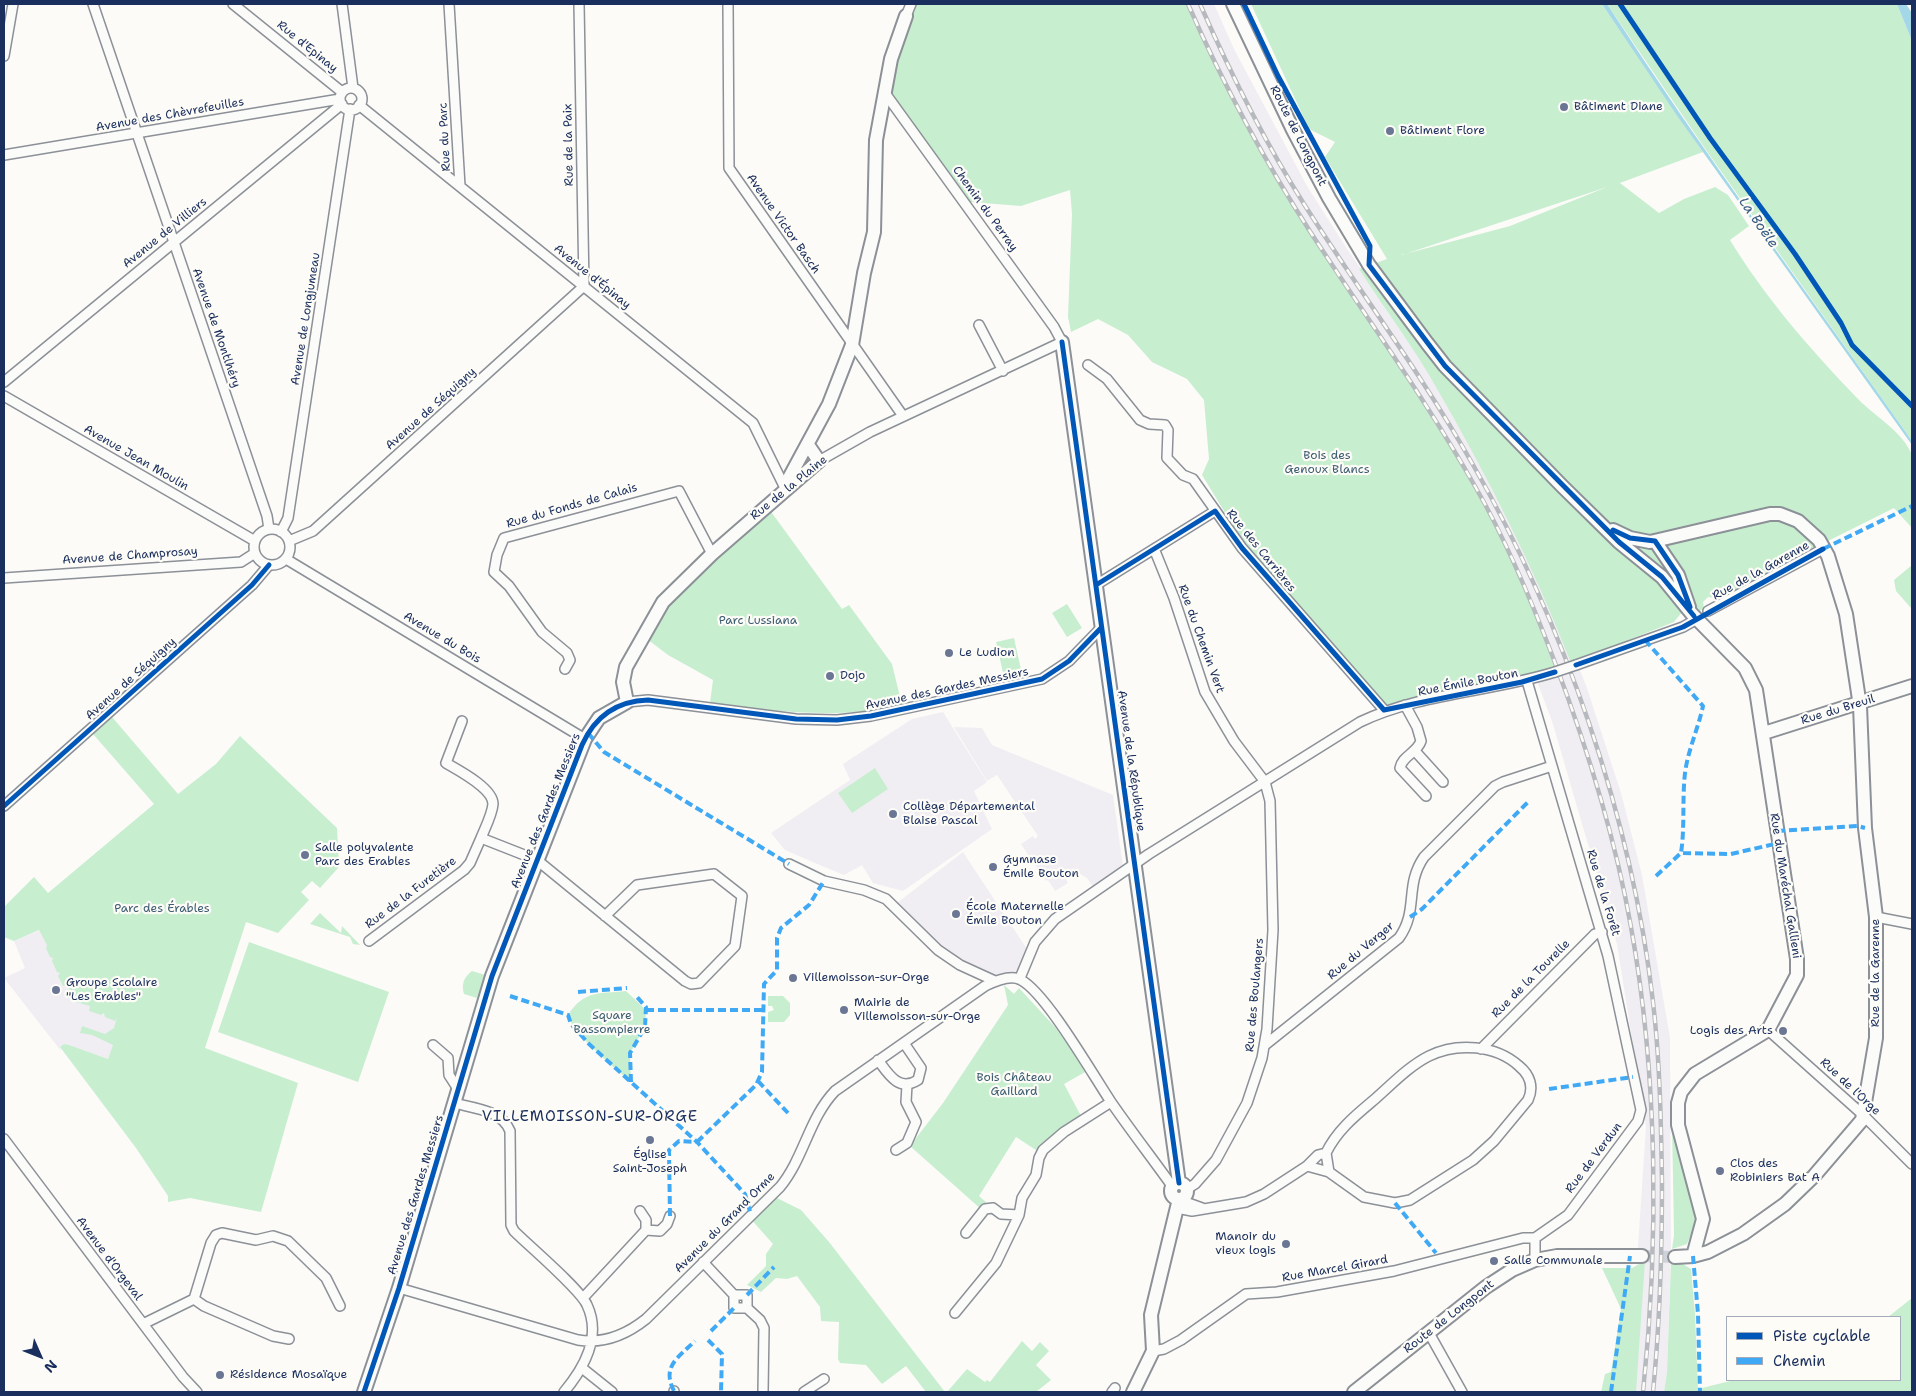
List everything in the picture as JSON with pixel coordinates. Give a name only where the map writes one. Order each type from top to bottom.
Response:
[{"type":"main road","name":"Route de Longpont","points":[[1233,4],[1293,130],[1329,198],[1369,265],[1445,366],[1600,523]]},
{"type":"main road","points":[[789,485],[790,478],[829,404],[852,345],[862,282],[874,232],[876,140],[891,59],[908,10]]},
{"type":"main road","name":"Avenue de la République","points":[[1062,342],[1101,628],[1136,863],[1179,1194]]},
{"type":"main road","points":[[808,445],[819,461]]},
{"type":"main road","name":"Rue de la Plaine","points":[[627,702],[623,674],[650,624],[670,594],[789,485],[819,461]]},
{"type":"main road","name":"Rue de la Garenne","points":[[1600,523],[1630,538],[1653,541],[1760,516],[1780,514],[1805,525],[1818,540],[1828,556],[1846,614],[1859,704],[1866,828],[1876,917],[1876,1038],[1862,1114],[1858,1126],[1814,1176],[1785,1204],[1736,1237],[1708,1252],[1693,1256]]},
{"type":"main road","name":"Rue du Maréchal Gallieni","points":[[1600,523],[1619,542],[1662,577],[1694,617],[1745,668],[1756,690],[1764,732],[1797,966],[1797,976],[1768,1030]]},
{"type":"main road","points":[[1645,562],[1653,541]]},
{"type":"main road","name":"Rue du Maréchal Gallieni","points":[[1653,541],[1678,575],[1694,617]]},
{"type":"main road","name":"Rue du Breuil","points":[[1764,732],[1912,686]]},
{"type":"main road","name":"Avenue des Gardes Messiers","points":[[364,1392],[399,1288],[492,976],[585,739],[599,718],[627,702]]},
{"type":"main road","points":[[1675,1257],[1693,1256],[1703,1219],[1678,1126],[1678,1103],[1681,1092],[1695,1074],[1768,1030]]},
{"type":"main road","points":[[1133,1392],[1153,1351],[1150,1315],[1179,1194]]},
{"type":"main road","name":"Route de Longpont","points":[[1354,1392],[1486,1286],[1512,1270],[1535,1260],[1582,1254],[1642,1256]]},
{"type":"street","points":[[4,56],[13,4]]},
{"type":"street","name":"Avenue de Montlhéry","points":[[93,4],[267,516],[269,529]]},
{"type":"street","name":"Rue d'Epinay","points":[[233,4],[346,102]]},
{"type":"street","points":[[342,4],[353,88],[346,102]]},
{"type":"street","name":"Rue du Parc","points":[[449,4],[460,186]]},
{"type":"street","name":"Rue de la Paix","points":[[579,4],[584,286]]},
{"type":"street","name":"Avenue Victor Basch","points":[[728,4],[729,168],[903,416]]},
{"type":"street","points":[[346,102],[361,97],[357,90],[353,88]]},
{"type":"street","name":"Chemin du Perray","points":[[885,93],[1054,327],[1062,342]]},
{"type":"street","name":"Avenue des Chèvrefeuilles","points":[[4,155],[346,102]]},
{"type":"street","name":"Avenue d'Épinay","points":[[346,102],[460,186],[753,423],[789,485]]},
{"type":"street","name":"Avenue de Villiers","points":[[4,382],[346,102]]},
{"type":"street","name":"Avenue de Longjumeau","points":[[281,532],[288,518],[346,102]]},
{"type":"street","name":"Avenue de Séquigny","points":[[289,541],[312,531],[584,286]]},
{"type":"street","points":[[979,325],[1003,371]]},
{"type":"street","name":"Rue de la Plaine","points":[[819,461],[903,416],[1062,342]]},
{"type":"street","points":[[1088,365],[1107,379],[1140,420],[1165,426],[1168,430],[1167,458],[1183,475],[1192,479],[1215,511]]},
{"type":"street","name":"Avenue Jean Moulin","points":[[4,396],[255,541]]},
{"type":"street","name":"Rue du Fonds de Calais","points":[[565,669],[570,660],[566,653],[542,632],[509,586],[494,572],[497,555],[504,538],[679,491],[712,554]]},
{"type":"street","name":"Rue des Carrières","points":[[1096,585],[1155,551],[1215,511],[1242,548],[1384,710]]},
{"type":"street","points":[[269,529],[281,532],[289,541],[289,554],[281,563],[268,565],[263,563],[255,553],[255,541],[263,531],[269,529]]},
{"type":"street","name":"Rue de la Garenne","points":[[1708,611],[1823,549]]},
{"type":"street","name":"Rue du Chemin Vert","points":[[1155,551],[1174,598],[1205,692],[1234,742],[1265,782]]},
{"type":"street","name":"Avenue de Champrosay","points":[[4,578],[241,562],[255,553]]},
{"type":"street","name":"Avenue du Bois","points":[[286,559],[585,739]]},
{"type":"street","name":"Avenue de Séquigny","points":[[4,806],[252,585],[268,565]]},
{"type":"street","name":"Rue Émile Bouton","points":[[1020,978],[1035,942],[1048,924],[1136,863],[1360,722],[1384,710],[1527,681],[1683,627],[1694,617]]},
{"type":"street","name":"Avenue des Gardes Messiers","points":[[627,702],[648,700],[820,720],[871,716],[1042,679],[1069,661],[1101,628]]},
{"type":"street","name":"Rue de la Forêt","points":[[1527,681],[1602,932],[1639,1101],[1640,1116]]},
{"type":"street","points":[[1406,705],[1420,734],[1421,741],[1415,752],[1401,763],[1400,768],[1426,796]]},
{"type":"street","name":"Rue de la Furetière","points":[[369,941],[464,870],[473,857],[492,808],[492,800],[484,789],[469,777],[446,764],[462,721]]},
{"type":"street","points":[[1415,752],[1443,782]]},
{"type":"street","name":"Rue du Verger","points":[[1265,1044],[1399,938],[1407,927],[1410,917],[1412,882],[1415,870],[1424,857],[1495,786],[1552,766]]},
{"type":"street","name":"Rue des Boulangers","points":[[1179,1194],[1202,1177],[1216,1160],[1247,1103],[1256,1079],[1265,1044],[1273,930],[1270,800],[1265,782]]},
{"type":"street","points":[[481,838],[537,860],[605,916],[685,981],[692,984],[699,983],[736,946],[742,896],[714,874],[669,880],[636,885],[605,916]]},
{"type":"street","points":[[789,864],[824,881],[864,890],[886,899],[938,950],[960,965],[995,981]]},
{"type":"street","points":[[1876,917],[1912,924]]},
{"type":"street","name":"Rue de la Tourelle","points":[[1481,1049],[1581,948],[1596,934],[1602,932]]},
{"type":"street","points":[[1020,978],[1039,995],[1111,1102],[1179,1194],[1184,1211],[1254,1200],[1307,1166],[1318,1154],[1326,1153]]},
{"type":"street","name":"Avenue du Grand Orme","points":[[399,1288],[574,1339],[592,1341],[614,1337],[636,1326],[788,1178],[827,1099],[835,1091],[995,981],[1020,978]]},
{"type":"street","name":"Rue de l'Orge","points":[[1768,1030],[1862,1114],[1912,1164]]},
{"type":"street","points":[[878,1060],[891,1078],[898,1083],[907,1085],[918,1080],[921,1068],[904,1042]]},
{"type":"street","points":[[433,1045],[448,1058],[449,1075],[458,1089]]},
{"type":"street","points":[[1307,1166],[1329,1172],[1364,1197],[1395,1203],[1410,1200],[1473,1160],[1494,1140],[1523,1107],[1532,1091],[1531,1082],[1522,1068],[1498,1053],[1481,1049],[1457,1048],[1439,1052],[1419,1062],[1344,1126],[1326,1153],[1329,1172]]},
{"type":"street","points":[[896,1150],[907,1143],[916,1122],[906,1102],[907,1085]]},
{"type":"street","points":[[955,1313],[996,1263],[1019,1215],[1022,1198],[1036,1175],[1039,1158],[1043,1150],[1057,1137],[1111,1102]]},
{"type":"street","points":[[454,1103],[499,1116],[506,1121],[510,1130],[511,1226],[583,1298],[589,1310],[592,1341],[582,1368],[564,1392]]},
{"type":"street","name":"Rue de Verdun","points":[[1535,1238],[1568,1215],[1640,1116]]},
{"type":"street","name":"Avenue d'Orgeval","points":[[4,1139],[143,1324],[197,1392]]},
{"type":"street","points":[[966,1233],[985,1209],[993,1208],[1001,1214],[1019,1215]]},
{"type":"street","points":[[583,1298],[646,1230],[646,1220],[640,1211]]},
{"type":"street","points":[[646,1230],[660,1231],[667,1224],[670,1216]]},
{"type":"street","points":[[143,1324],[194,1299],[211,1242],[216,1235],[222,1233],[256,1240],[273,1236],[288,1241],[326,1278],[340,1306]]},
{"type":"street","name":"Rue Marcel Girard","points":[[1153,1351],[1164,1349],[1181,1340],[1246,1294],[1276,1292],[1394,1271],[1524,1238],[1535,1238]]},
{"type":"street","points":[[1535,1238],[1535,1260]]},
{"type":"street","points":[[703,1262],[734,1294],[734,1308],[747,1308],[760,1320],[764,1328],[763,1392]]},
{"type":"street","points":[[194,1299],[204,1306],[273,1336],[289,1339]]},
{"type":"street","points":[[1429,1333],[1462,1392]]},
{"type":"street","points":[[582,1368],[612,1392]]},
{"type":"street","points":[[804,1392],[824,1379]]},
{"type":"shaded area","points":[[1173,4],[1214,4],[1234,49],[1307,186],[1347,249],[1414,345],[1467,431],[1550,593],[1587,688],[1621,793],[1642,875],[1670,1038],[1671,1251],[1667,1372],[1664,1392],[1622,1392],[1636,1276],[1646,1127],[1617,944],[1552,721],[1511,613]]},
{"type":"shaded area","name":"Collège Départemental Blaise Pascal","points":[[943,712],[987,782],[974,791],[992,829],[903,891],[873,883],[862,865],[844,875],[785,850],[771,833],[850,780],[843,764],[912,719]]},
{"type":"shaded area","points":[[954,727],[982,728],[992,745],[1113,795],[1123,866],[1093,887],[1087,878],[1077,872],[1066,879],[1068,883],[1055,891],[1021,844],[1033,836],[1035,839],[1038,836],[997,775],[987,781]]},
{"type":"shaded area","name":"École Maternelle Émile Bouton","points":[[963,852],[1027,949],[1016,974],[1001,977],[973,968],[942,949],[897,903]]},
{"type":"shaded area","name":"Groupe Scolaire \"Les Erables\"","points":[[45,928],[132,1010],[108,1059],[64,1044],[60,1047],[61,1051],[4,978],[25,968],[14,941]]},
{"type":"green space","name":"Bois des Genoux Blancs","points":[[914,4],[1188,4],[1227,87],[1271,168],[1313,237],[1447,438],[1479,493],[1521,580],[1556,670],[1384,710],[1246,547],[1202,475],[1209,459],[1204,400],[1187,379],[1152,362],[1128,335],[1098,319],[1071,332],[1068,317],[1072,214],[1070,190],[1021,206],[970,202],[891,94],[898,58]]},
{"type":"green space","points":[[1251,4],[1602,4],[1703,152],[1620,183],[1659,213],[1684,199],[1715,187],[1728,195],[1749,226],[1730,240],[1759,283],[1824,362],[1859,400],[1896,432],[1908,447],[1913,460],[1912,528],[1894,508],[1828,541],[1824,538],[1813,550],[1721,599],[1708,597],[1703,602],[1704,608],[1697,613],[1692,606],[1682,612],[1674,622],[1571,663],[1509,522],[1474,454],[1427,372],[1359,269],[1387,259],[1325,157],[1335,142],[1309,129]],"holes":[[[1607,187],[1510,226],[1406,254]]]},
{"type":"green space","points":[[1607,4],[1897,4],[1912,41],[1912,441],[1706,150]]},
{"type":"green space","name":"Parc Lussiana","points":[[769,509],[842,609],[849,605],[892,664],[902,705],[852,712],[806,713],[710,703],[713,680],[668,655],[647,639],[676,595]]},
{"type":"green space","points":[[1912,565],[1911,608],[1896,591],[1894,580]]},
{"type":"green space","points":[[1067,604],[1082,628],[1067,637],[1052,613]]},
{"type":"green space","points":[[1014,638],[1022,674],[1004,677],[996,642]]},
{"type":"green space","name":"Parc des Érables","points":[[112,717],[178,794],[216,764],[240,736],[337,828],[339,867],[320,888],[312,881],[301,892],[309,900],[278,933],[246,922],[205,1048],[298,1083],[261,1212],[190,1198],[168,1202],[168,1196],[136,1148],[60,1047],[64,1044],[69,1045],[108,1059],[113,1045],[92,1035],[80,1033],[82,1026],[105,1034],[114,1028],[117,1017],[115,1021],[105,1017],[104,1013],[101,1015],[89,1011],[90,1006],[76,1002],[77,997],[71,997],[68,986],[63,986],[58,976],[60,973],[57,972],[52,961],[53,958],[50,957],[46,948],[47,945],[39,930],[14,941],[4,937],[4,907],[34,877],[48,893],[154,804],[93,734]]},
{"type":"green space","points":[[875,768],[888,789],[852,813],[838,793]]},
{"type":"green space","points":[[320,913],[341,933],[342,926],[360,945],[353,944],[350,937],[310,924]]},
{"type":"green space","points":[[249,942],[389,992],[358,1082],[218,1032]]},
{"type":"green space","points":[[472,971],[485,975],[477,998],[464,994],[463,990],[464,981]]},
{"type":"green space","name":"Bois Château Gaillard","points":[[1004,985],[1014,994],[1019,988],[1055,1027],[1087,1071],[1064,1084],[1081,1116],[1039,1152],[1016,1137],[979,1196],[987,1203],[982,1210],[910,1146],[943,1103],[1008,1005]]},
{"type":"green space","name":"Square Bassompierre","points":[[626,991],[646,1010],[645,1027],[630,1053],[631,1082],[585,1040],[577,1031],[568,1015],[586,997],[600,993]]},
{"type":"green space","points":[[768,996],[783,996],[790,1003],[790,1015],[784,1022],[768,1022],[768,1012],[774,1010],[772,1006],[768,1006]]},
{"type":"green space","points":[[1672,1124],[1698,1218],[1687,1244],[1672,1249],[1674,1235]]},
{"type":"green space","points":[[771,1195],[801,1210],[829,1242],[945,1392],[926,1392],[906,1366],[882,1384],[866,1365],[840,1363],[838,1359],[839,1322],[821,1321],[820,1307],[797,1276],[787,1279],[776,1278],[761,1292],[747,1285],[766,1266],[766,1254],[773,1244],[749,1217]]},
{"type":"green space","points":[[1645,1261],[1636,1392],[1601,1392],[1605,1374],[1611,1372],[1621,1309],[1602,1268],[1632,1268]]},
{"type":"green space","points":[[1671,1261],[1678,1261],[1691,1269],[1698,1389],[1730,1381],[1901,1381],[1901,1316],[1889,1316],[1912,1298],[1912,1392],[1664,1392],[1667,1372]]},
{"type":"green space","points":[[1022,1341],[1032,1351],[1040,1342],[1049,1351],[1036,1365],[1051,1380],[1036,1392],[947,1392],[967,1369],[985,1382],[987,1380],[990,1382]]},
{"type":"water","points":[[1602,4],[1607,4],[1681,115],[1912,441],[1912,445],[1678,117]]},
{"type":"water","points":[[1897,4],[1906,4],[1912,13],[1912,41]]},
{"type":"tunnel","points":[[1642,1256],[1675,1257]]},
{"type":"railway","points":[[1188,4],[1230,93],[1278,180],[1438,424],[1487,509],[1509,551],[1537,616],[1589,759],[1617,859],[1631,927],[1647,1041],[1651,1100],[1653,1218],[1652,1277],[1643,1392]]},
{"type":"railway","points":[[1200,4],[1248,106],[1289,180],[1411,364],[1472,463],[1536,589],[1564,655],[1589,724],[1611,793],[1629,863],[1643,933],[1653,1002],[1659,1069],[1662,1182],[1659,1313],[1653,1392]]},
{"type":"marked path","points":[[1823,549],[1912,506]]},
{"type":"marked path","points":[[1645,640],[1703,706],[1688,756],[1685,773],[1681,853]]},
{"type":"marked path","points":[[588,733],[604,752],[789,864]]},
{"type":"marked path","points":[[1410,917],[1422,909],[1530,800]]},
{"type":"marked path","points":[[1777,831],[1858,826],[1865,828]]},
{"type":"marked path","points":[[1656,876],[1681,853],[1731,854],[1779,843]]},
{"type":"marked path","points":[[697,1142],[756,1085],[762,1072],[764,984],[777,970],[777,938],[781,928],[809,905],[824,881]]},
{"type":"marked path","points":[[578,992],[627,988]]},
{"type":"marked path","points":[[510,996],[568,1015],[571,1024],[589,1044],[697,1142],[745,1194],[751,1215]]},
{"type":"marked path","points":[[631,1082],[630,1053],[645,1027],[646,1007],[637,997]]},
{"type":"marked path","points":[[646,1010],[764,1010]]},
{"type":"marked path","points":[[1549,1089],[1633,1077]]},
{"type":"marked path","points":[[758,1081],[788,1113]]},
{"type":"marked path","points":[[670,1216],[669,1150],[679,1141],[697,1142]]},
{"type":"marked path","points":[[1395,1203],[1436,1253]]},
{"type":"marked path","points":[[1611,1392],[1630,1256]]},
{"type":"marked path","points":[[1693,1256],[1698,1314],[1700,1392]]},
{"type":"marked path","points":[[747,1295],[774,1267]]},
{"type":"marked path","points":[[711,1331],[734,1308]]},
{"type":"marked path","points":[[708,1340],[722,1354],[721,1392]]},
{"type":"marked path","points":[[674,1391],[670,1375],[671,1368],[678,1357],[695,1341]]},
{"type":"cycle path","points":[[1244,4],[1278,76],[1370,246],[1369,265],[1445,366],[1619,542],[1662,577],[1694,616]]},
{"type":"cycle path","points":[[1620,4],[1710,138],[1795,254],[1841,323],[1852,345],[1912,406]]},
{"type":"cycle path","points":[[1062,342],[1179,1183]]},
{"type":"cycle path","points":[[1096,585],[1215,511],[1242,548],[1384,710],[1522,682],[1555,672]]},
{"type":"cycle path","points":[[1613,530],[1630,538],[1655,541],[1678,575],[1690,607]]},
{"type":"cycle path","points":[[1576,665],[1683,627],[1823,549]]},
{"type":"cycle path","points":[[4,806],[252,585],[269,565]]},
{"type":"cycle path","points":[[364,1392],[399,1288],[492,976],[582,745],[600,718],[626,703],[648,700],[796,719],[837,720],[871,716],[1042,679],[1069,661],[1101,628]]},
{"type":"place","name":"Bâtiment Diane","points":[[1564,107]]},
{"type":"place","name":"Bâtiment Flore","points":[[1390,131]]},
{"type":"place","name":"Le Ludion","points":[[949,653]]},
{"type":"place","name":"Dojo","points":[[830,676]]},
{"type":"place","name":"Collège Départemental Blaise Pascal","points":[[893,814]]},
{"type":"place","name":"Salle polyvalente Parc des Erables","points":[[305,855]]},
{"type":"place","name":"Gymnase Émile Bouton","points":[[993,867]]},
{"type":"place","name":"École Maternelle Émile Bouton","points":[[956,914]]},
{"type":"place","name":"Villemoisson-sur-Orge","points":[[793,978]]},
{"type":"place","name":"Groupe Scolaire \"Les Erables\"","points":[[56,990]]},
{"type":"place","name":"Mairie de Villemoisson-sur-Orge","points":[[844,1010]]},
{"type":"place","name":"Logis des Arts","points":[[1783,1031]]},
{"type":"place","name":"Église Saint-Joseph","points":[[650,1140]]},
{"type":"place","name":"Clos des Robiniers Bat A","points":[[1720,1171]]},
{"type":"place","name":"Manoir du vieux logis","points":[[1286,1244]]},
{"type":"place","name":"Salle Communale","points":[[1494,1261]]},
{"type":"place","name":"Résidence Mosaïque","points":[[220,1375]]},
{"type":"district","name":"VILLEMOISSON-SUR-ORGE","points":[[590,1117]]},
{"type":"water label","name":"La Boële","points":[[1758,223]]}]
